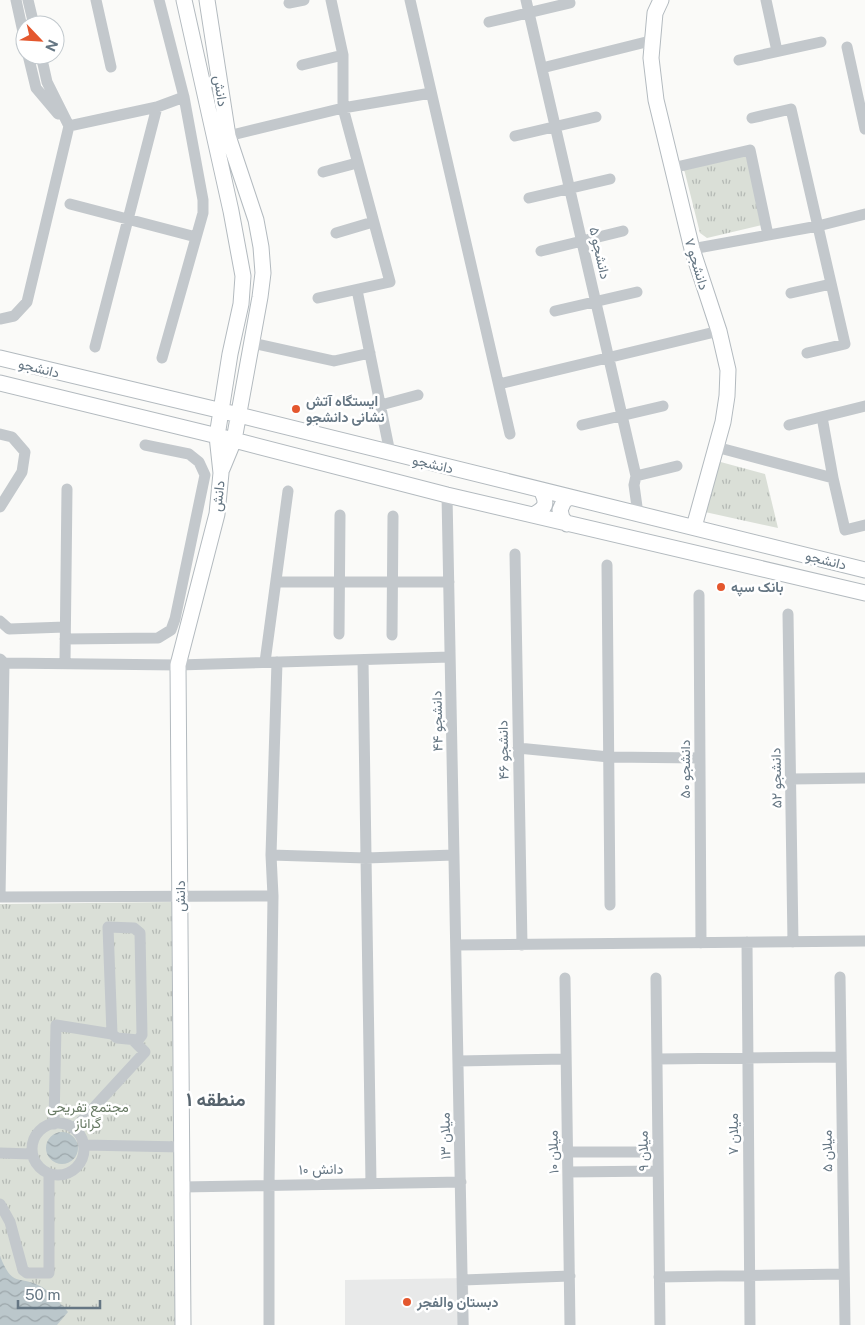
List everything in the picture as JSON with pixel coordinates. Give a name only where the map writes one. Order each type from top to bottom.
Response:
[{"type":"main road","name":"دانش","points":[[183,1325],[178,665],[217,514],[221,472],[217,436],[230,354],[241,304],[243,276],[231,210],[184,0]]},
{"type":"main road","name":"دانش","points":[[207,0],[228,136],[256,220],[261,246],[262,273],[260,297],[234,440],[221,472]]},
{"type":"main road","name":"دانشجو ۷","points":[[661,0],[655,13],[651,58],[656,100],[692,249],[719,331],[728,370],[728,396],[723,422],[694,527]]},
{"type":"main road","points":[[192,36],[213,33]]},
{"type":"main road","name":"دانشجو","points":[[0,358],[239,415],[865,570]]},
{"type":"main road","name":"دانشجو","points":[[0,382],[447,495],[865,594]]},
{"type":"main road","points":[[533,516],[543,510],[545,504],[545,498],[541,490]]},
{"type":"main road","points":[[567,524],[562,518],[560,510],[564,501],[570,497]]},
{"type":"street","points":[[16,0],[19,15]]},
{"type":"street","points":[[28,0],[32,15]]},
{"type":"street","points":[[96,0],[111,67]]},
{"type":"street","points":[[159,0],[184,97],[203,200],[202,213],[162,358]]},
{"type":"street","points":[[289,4],[304,0]]},
{"type":"street","points":[[318,298],[390,282],[343,108],[343,55],[330,0]]},
{"type":"street","points":[[410,0],[510,434]]},
{"type":"street","name":"دانشجو ۵","points":[[526,0],[636,476],[634,485],[638,514]]},
{"type":"street","points":[[766,0],[778,51]]},
{"type":"street","points":[[489,22],[570,3]]},
{"type":"street","points":[[542,68],[654,40]]},
{"type":"street","points":[[739,60],[821,42]]},
{"type":"street","points":[[847,47],[865,129]]},
{"type":"street","points":[[302,64],[343,55]]},
{"type":"street","points":[[30,65],[36,88],[69,126]]},
{"type":"street","points":[[0,319],[14,316],[27,302],[69,126],[47,82],[43,65]]},
{"type":"street","points":[[853,76],[865,72]]},
{"type":"street","points":[[228,136],[343,108],[431,92]]},
{"type":"street","points":[[69,126],[157,107],[184,97]]},
{"type":"street","points":[[95,347],[157,107]]},
{"type":"street","points":[[752,118],[791,109],[844,344],[807,353]]},
{"type":"street","points":[[515,136],[596,116]]},
{"type":"street","points":[[672,168],[750,150],[768,235]]},
{"type":"street","points":[[323,172],[357,163]]},
{"type":"street","points":[[529,198],[610,179]]},
{"type":"street","points":[[70,204],[196,236]]},
{"type":"street","points":[[692,249],[818,226],[865,214]]},
{"type":"street","points":[[336,233],[373,222]]},
{"type":"street","points":[[541,250],[623,231]]},
{"type":"street","points":[[791,293],[831,284]]},
{"type":"street","points":[[357,290],[390,453]]},
{"type":"street","points":[[556,311],[637,292]]},
{"type":"street","points":[[499,384],[719,331]]},
{"type":"street","points":[[252,343],[334,361],[370,352]]},
{"type":"street","points":[[381,404],[418,395]]},
{"type":"street","points":[[582,425],[663,406]]},
{"type":"street","points":[[788,425],[865,406]]},
{"type":"street","points":[[822,417],[845,530],[865,525]]},
{"type":"street","points":[[0,434],[12,437],[25,452],[22,472],[0,507]]},
{"type":"street","points":[[0,621],[9,630],[158,638],[171,630],[176,618],[205,475],[199,462],[189,454],[145,444]]},
{"type":"street","points":[[716,447],[833,478]]},
{"type":"street","points":[[636,476],[677,466]]},
{"type":"street","points":[[65,663],[66,489]]},
{"type":"street","points":[[269,1325],[273,896],[271,855],[271,662],[276,582],[288,492]]},
{"type":"street","name":"دانشجو ۴۴","points":[[447,495],[456,946]]},
{"type":"street","points":[[340,515],[340,634]]},
{"type":"street","points":[[392,635],[393,516]]},
{"type":"street","name":"دانشجو ۴۶","points":[[515,554],[522,944]]},
{"type":"street","points":[[607,565],[610,905]]},
{"type":"street","points":[[276,582],[449,582]]},
{"type":"street","name":"دانشجو ۵۰","points":[[699,595],[701,943]]},
{"type":"street","name":"دانشجو ۵۲","points":[[788,614],[793,942]]},
{"type":"street","points":[[273,896],[0,897],[2,661],[178,665],[450,657]]},
{"type":"street","points":[[363,660],[371,1183]]},
{"type":"street","points":[[518,748],[609,757],[700,758]]},
{"type":"street","points":[[791,779],[865,778]]},
{"type":"street","points":[[271,855],[366,858],[454,855]]},
{"type":"street","points":[[54,1124],[56,1025],[112,1034],[117,1038],[133,1040],[138,1040],[142,1035],[140,933],[134,928],[108,927],[112,1034]]},
{"type":"street","points":[[456,946],[865,941]]},
{"type":"street","name":"میلان ۷","points":[[747,942],[750,1325]]},
{"type":"street","name":"میلان ۱۳","points":[[456,946],[464,1325]]},
{"type":"street","name":"میلان ۵","points":[[840,977],[845,1325]]},
{"type":"street","name":"میلان ۱۰","points":[[565,978],[570,1325]]},
{"type":"street","name":"میلان ۹","points":[[656,978],[660,1325]]},
{"type":"street","points":[[74,1128],[145,1052],[133,1040]]},
{"type":"street","points":[[657,1059],[841,1057]]},
{"type":"street","points":[[458,1061],[566,1059]]},
{"type":"street","points":[[54,1124],[74,1128],[82,1139],[84,1146],[84,1154],[80,1163],[74,1170],[58,1176],[41,1170],[32,1154],[32,1146],[40,1131],[46,1126],[54,1124]]},
{"type":"street","points":[[84,1146],[182,1147]]},
{"type":"street","points":[[568,1152],[658,1152]]},
{"type":"street","points":[[0,1153],[32,1154]]},
{"type":"street","points":[[568,1172],[658,1171]]},
{"type":"street","points":[[0,1204],[10,1222],[23,1270],[27,1273],[49,1273],[49,1174]]},
{"type":"street","name":"دانش ۱۰","points":[[182,1187],[461,1182]]},
{"type":"street","points":[[659,1277],[844,1274]]},
{"type":"street","points":[[463,1280],[570,1276]]},
{"type":"shaded area","name":"دبستان والفجر","points":[[468,1278],[469,1325],[345,1325],[345,1280]]},
{"type":"green space","points":[[746,155],[762,225],[707,238],[700,233],[684,169]]},
{"type":"green space","points":[[717,461],[765,474],[778,528],[705,512]]},
{"type":"green space","name":"مجتمع تفریحی گراناز","points":[[174,902],[176,1325],[0,1325],[0,904]]},
{"type":"water","points":[[62,1132],[73,1137],[78,1148],[73,1159],[62,1164],[51,1159],[46,1148],[51,1137]]},
{"type":"water","points":[[0,1256],[13,1277],[42,1287],[53,1295],[68,1312],[57,1325],[0,1325]]},
{"type":"place","name":"ایستگاه آتش نشانی دانشجو","points":[[296,409]]},
{"type":"place","name":"بانک سپه","points":[[721,587]]},
{"type":"place","name":"دبستان والفجر","points":[[407,1302]]},
{"type":"district","name":"منطقه ۱","points":[[216,1099]]}]
